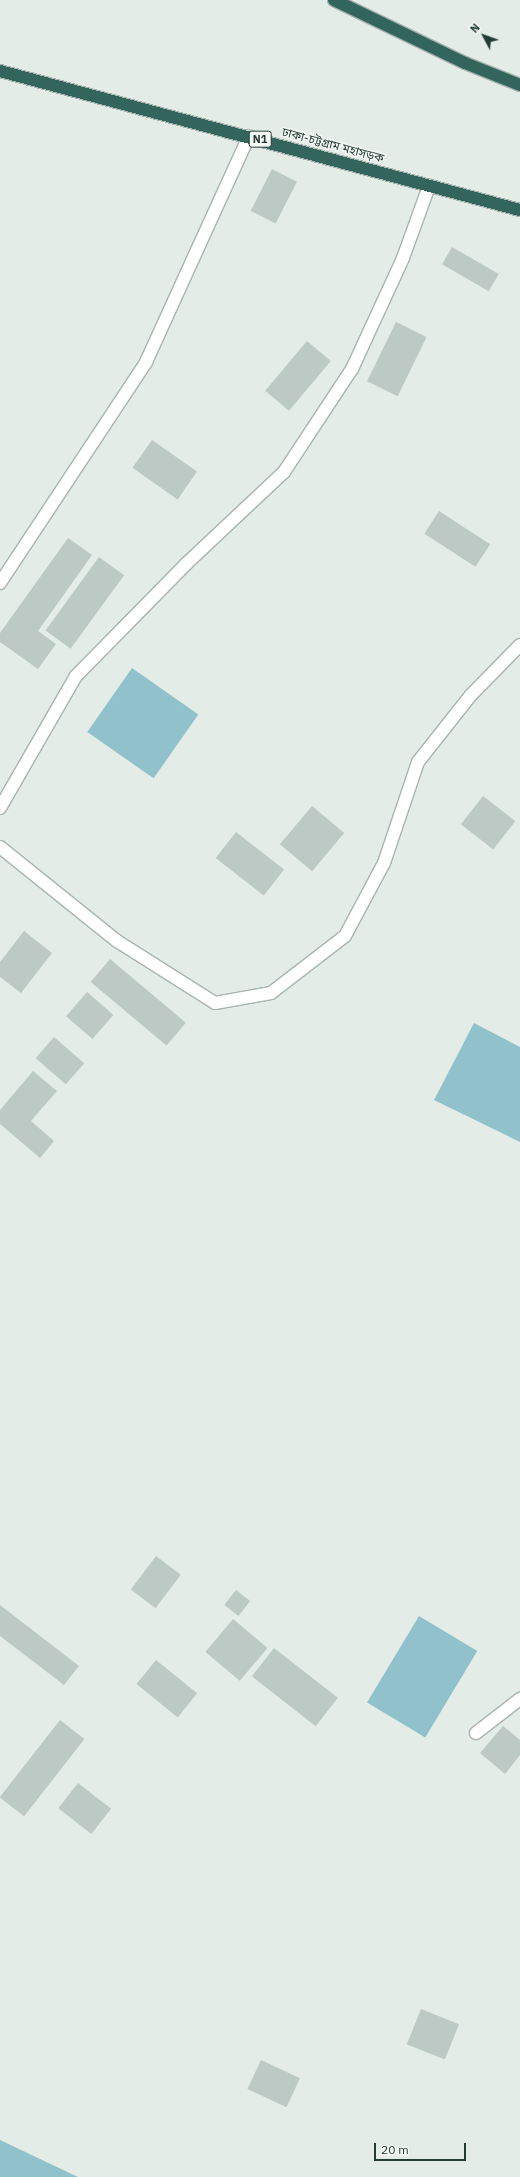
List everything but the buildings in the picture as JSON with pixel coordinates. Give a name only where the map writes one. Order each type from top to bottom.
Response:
[{"type":"highway","points":[[334,0],[465,64],[520,86]]},
{"type":"highway","name":"ঢাকা-চট্টগ্রাম মহাসড়ক","points":[[0,71],[249,136],[520,210]]},
{"type":"street","points":[[0,583],[146,362],[249,136]]},
{"type":"street","points":[[0,808],[76,676],[186,564],[284,472],[352,369],[403,258],[429,186]]},
{"type":"street","points":[[0,847],[117,942],[215,1003],[271,993],[345,936],[384,863],[418,762],[470,696],[520,645]]},
{"type":"street","points":[[476,1733],[520,1699]]},
{"type":"water","points":[[132,668],[198,714],[154,778],[87,732]]},
{"type":"water","points":[[474,1023],[520,1047],[520,1142],[434,1100]]},
{"type":"water","points":[[419,1616],[477,1651],[425,1738],[367,1703]]},
{"type":"water","points":[[0,2140],[78,2177],[0,2177]]}]
